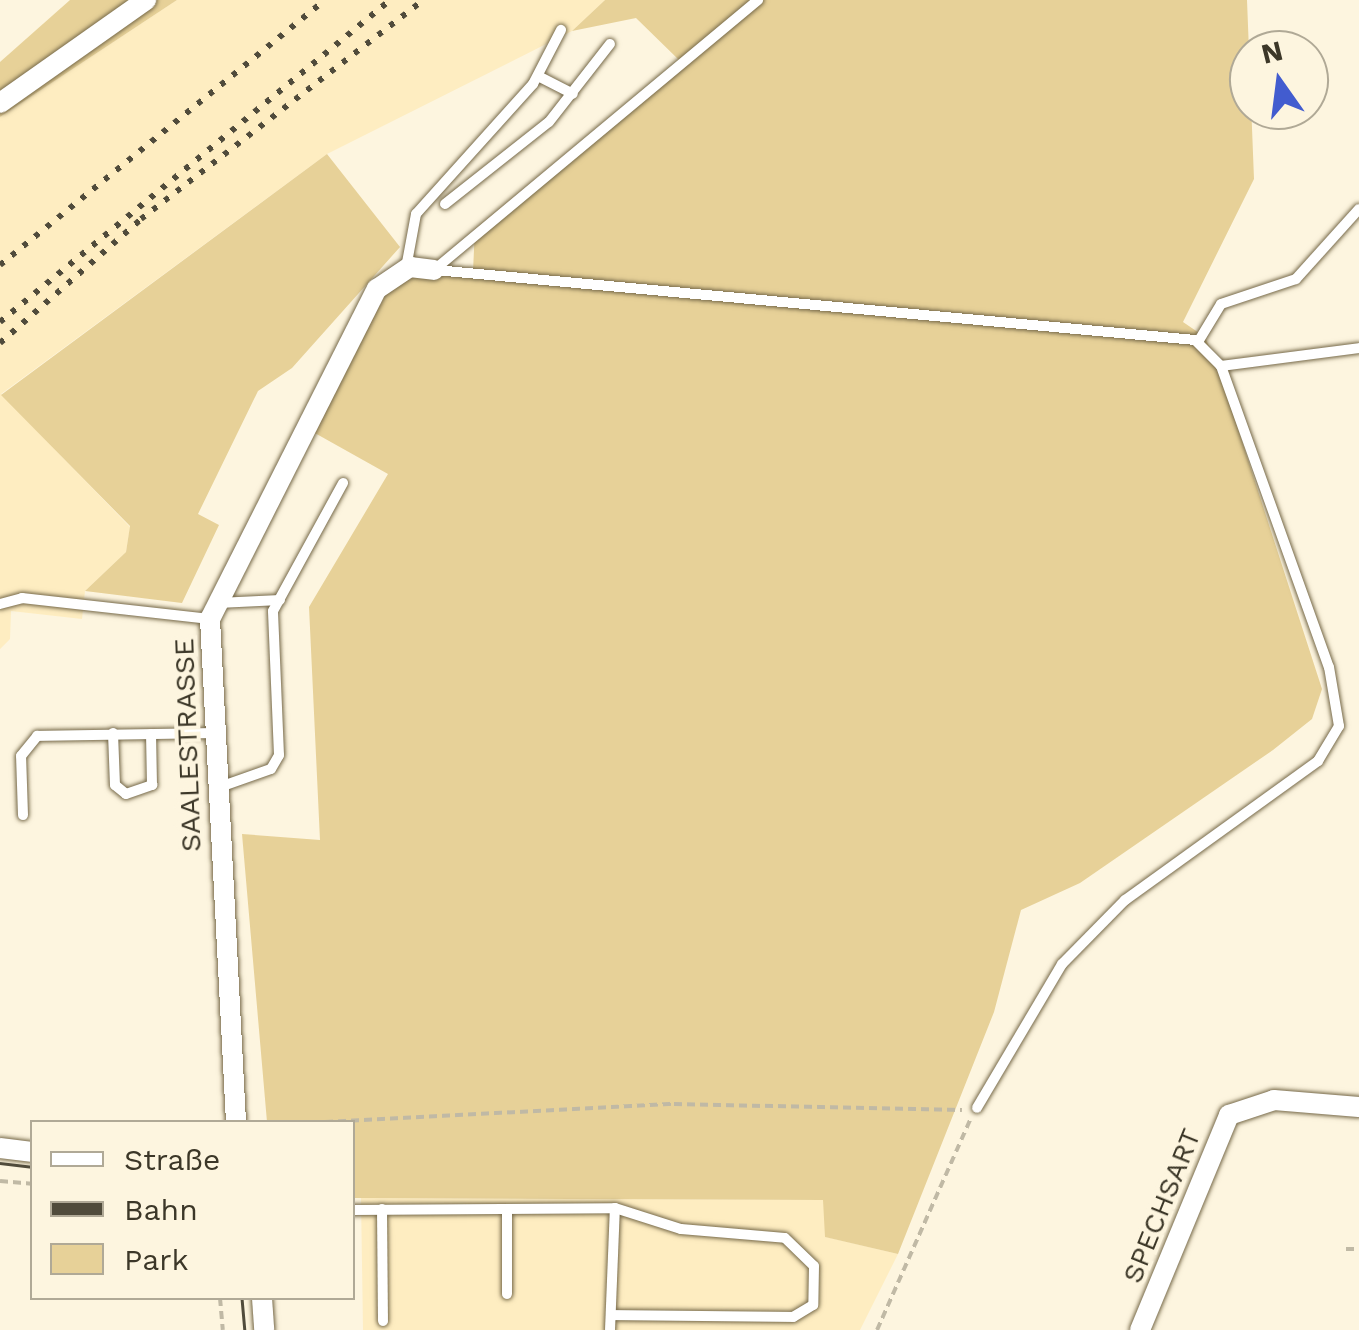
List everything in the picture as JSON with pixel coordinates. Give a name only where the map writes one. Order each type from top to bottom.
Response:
[{"type":"street","points":[[0,103],[146,0]]},
{"type":"street","points":[[406,269],[434,270]]},
{"type":"street","name":"SAALESTRASSE","points":[[236,1120],[211,732],[214,611],[377,289],[406,269]]},
{"type":"street","name":"SPECHSART","points":[[1140,1330],[1229,1115],[1274,1100],[1359,1107]]},
{"type":"street","points":[[0,1148],[30,1152]]},
{"type":"street","points":[[262,1300],[264,1330]]},
{"type":"lane","points":[[434,270],[758,0]]},
{"type":"lane","points":[[406,269],[408,231],[538,76],[561,30]]},
{"type":"lane","points":[[443,190],[449,200],[572,94],[610,44]]},
{"type":"lane","points":[[538,76],[572,94]]},
{"type":"lane","points":[[1198,342],[1221,304],[1296,279],[1359,209]]},
{"type":"lane","points":[[434,270],[1198,342],[1222,366],[1329,667],[1339,726],[1318,761],[1124,900],[1062,964],[976,1108]]},
{"type":"lane","points":[[1222,366],[1359,348]]},
{"type":"lane","points":[[216,788],[270,769],[279,755],[272,611],[344,483]]},
{"type":"lane","points":[[0,604],[22,598],[214,611],[280,600]]},
{"type":"lane","points":[[23,815],[28,741],[211,732]]},
{"type":"lane","points":[[112,734],[114,785],[126,794],[154,780],[151,734]]},
{"type":"lane","points":[[610,1330],[614,1208]]},
{"type":"lane","points":[[355,1210],[614,1208],[681,1230],[785,1238],[807,1252],[817,1280],[814,1305],[793,1317],[611,1314]]},
{"type":"lane","points":[[382,1209],[383,1321]]},
{"type":"lane","points":[[507,1209],[507,1294]]},
{"type":"path","points":[[355,1120],[674,1104],[959,1110]]},
{"type":"path","points":[[877,1330],[976,1108]]},
{"type":"path","points":[[0,1181],[30,1184]]},
{"type":"path","points":[[1346,1248],[1359,1249]]},
{"type":"path","points":[[220,1300],[223,1330]]},
{"type":"shaded area","points":[[177,0],[605,0],[572,31],[327,154],[1,394],[130,527],[126,552],[85,591],[82,619],[11,611],[10,639],[0,649],[0,117]]},
{"type":"shaded area","points":[[361,1198],[824,1200],[826,1237],[898,1254],[860,1330],[363,1330]]},
{"type":"green space","points":[[70,0],[177,0],[0,117],[0,62]]},
{"type":"green space","points":[[605,0],[1247,0],[1248,30],[1229,30],[1229,130],[1252,130],[1254,179],[1183,322],[1205,337],[1219,370],[1322,689],[1312,719],[1273,750],[1080,883],[1021,910],[994,1012],[898,1254],[825,1237],[823,1200],[355,1198],[355,1120],[267,1120],[242,834],[320,840],[309,607],[388,474],[313,432],[397,273],[473,271],[475,229],[679,60],[636,18],[572,31]]},
{"type":"green space","points":[[327,154],[400,247],[292,368],[258,391],[198,514],[219,525],[182,603],[85,591],[126,552],[130,526],[1,395]]},
{"type":"tram line","points":[[0,1163],[30,1167]]},
{"type":"tram line","points":[[242,1300],[245,1330]]},
{"type":"railway","points":[[0,265],[325,0]]},
{"type":"railway","points":[[0,322],[390,0]]},
{"type":"railway","points":[[0,343],[141,219],[423,0]]}]
